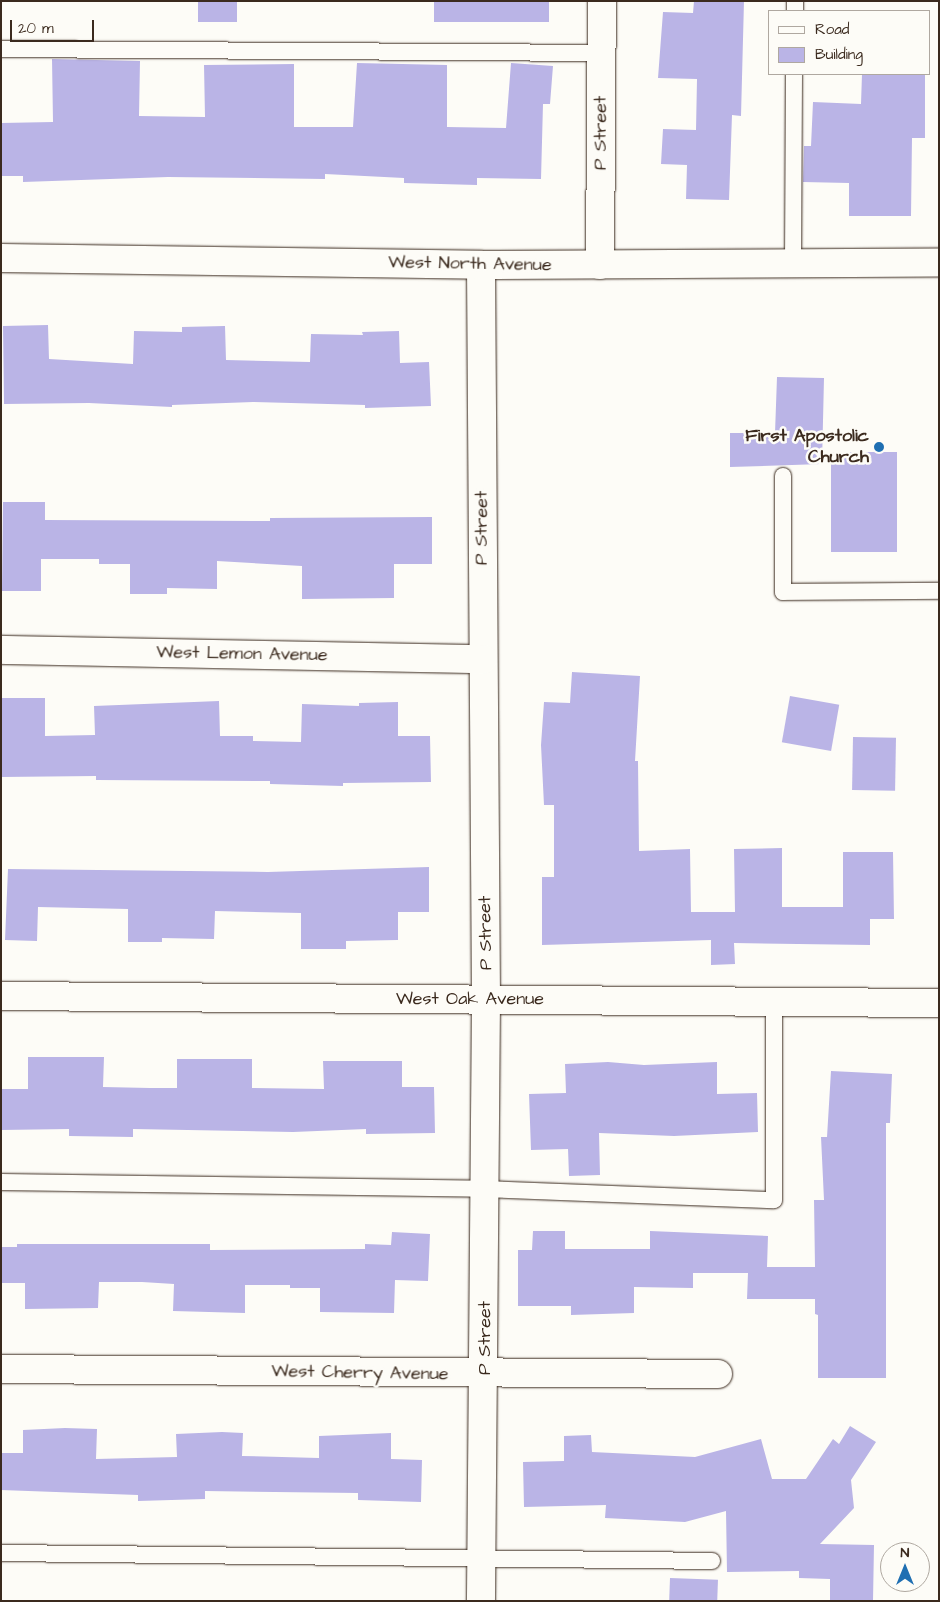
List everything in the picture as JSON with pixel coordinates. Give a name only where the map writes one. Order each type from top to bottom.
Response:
[{"type":"street","name":"P Street","points":[[600,265],[602,1]]},
{"type":"street","name":"West North Avenue","points":[[1,258],[481,265],[939,263]]},
{"type":"street","name":"P Street","points":[[481,265],[486,1000],[484,1189],[486,1374],[481,1601]]},
{"type":"street","name":"West Lemon Avenue","points":[[1,650],[483,659]]},
{"type":"street","name":"West Oak Avenue","points":[[1,996],[939,1003]]},
{"type":"street","name":"West Cherry Avenue","points":[[1,1369],[486,1374],[718,1374]]},
{"type":"lane","points":[[1,49],[602,53]]},
{"type":"lane","points":[[793,264],[794,75]]},
{"type":"lane","points":[[783,476],[783,592],[939,591]]},
{"type":"lane","points":[[1,1182],[484,1189],[774,1200],[774,1001]]},
{"type":"lane","points":[[1,1553],[712,1561]]},
{"type":"building","points":[[198,1],[237,1],[237,22],[198,22]]},
{"type":"building","points":[[434,1],[549,1],[549,22],[434,22]]},
{"type":"building","points":[[694,1],[744,1],[741,116],[732,115],[729,200],[686,199],[687,165],[661,164],[663,129],[696,130],[697,79],[658,78],[663,12],[693,13]]},
{"type":"building","points":[[52,59],[140,61],[139,116],[205,117],[204,65],[294,64],[294,127],[353,127],[357,63],[447,65],[447,127],[506,128],[511,63],[553,66],[550,104],[543,104],[541,179],[477,178],[477,185],[404,183],[404,178],[325,174],[325,179],[168,177],[23,182],[23,176],[1,176],[1,123],[53,122]]},
{"type":"building","points":[[862,75],[925,75],[925,138],[912,138],[911,216],[849,216],[849,183],[803,182],[804,146],[811,146],[813,102],[861,104]]},
{"type":"building","points":[[48,325],[49,359],[133,364],[134,331],[182,332],[182,327],[225,326],[226,360],[310,362],[311,334],[363,335],[362,332],[399,331],[400,363],[429,362],[431,406],[365,408],[365,405],[253,402],[172,405],[172,407],[89,403],[4,404],[3,326]]},
{"type":"building","points":[[777,377],[824,378],[822,464],[730,467],[730,433],[775,433]]},
{"type":"building","points":[[831,452],[897,452],[897,552],[831,552]]},
{"type":"building","points":[[3,502],[45,502],[45,520],[270,521],[270,518],[432,517],[432,564],[394,564],[394,598],[302,599],[302,566],[217,561],[217,589],[167,588],[167,594],[130,594],[130,564],[99,564],[99,559],[41,559],[41,591],[2,591]]},
{"type":"building","points":[[572,672],[640,676],[635,761],[638,761],[639,851],[690,849],[691,912],[735,912],[734,849],[782,848],[782,907],[843,907],[843,852],[893,852],[894,919],[870,919],[870,945],[734,943],[735,964],[711,965],[711,940],[542,945],[542,877],[554,877],[554,805],[544,805],[541,745],[544,702],[570,703]]},
{"type":"building","points":[[790,696],[839,705],[831,751],[782,742]]},
{"type":"building","points":[[1,698],[45,698],[45,736],[95,735],[94,706],[219,701],[220,736],[253,736],[253,741],[301,742],[302,704],[359,706],[359,703],[398,702],[398,736],[430,736],[431,782],[343,783],[343,786],[270,784],[270,781],[96,780],[96,776],[1,777]]},
{"type":"building","points":[[853,737],[896,738],[895,791],[852,790]]},
{"type":"building","points":[[429,867],[429,912],[398,912],[398,940],[346,941],[346,949],[301,949],[301,913],[215,911],[214,939],[162,938],[162,942],[128,942],[128,909],[38,907],[37,941],[5,940],[8,869],[268,872]]},
{"type":"building","points":[[28,1057],[104,1057],[103,1087],[150,1088],[177,1088],[177,1059],[252,1059],[252,1088],[324,1089],[323,1061],[402,1061],[402,1087],[434,1087],[435,1133],[366,1134],[366,1129],[293,1132],[133,1129],[133,1137],[69,1136],[69,1129],[1,1130],[1,1089],[28,1089]]},
{"type":"building","points":[[608,1062],[644,1065],[717,1062],[717,1094],[757,1093],[758,1132],[674,1136],[599,1133],[600,1175],[569,1176],[568,1149],[531,1150],[529,1094],[566,1093],[565,1064]]},
{"type":"building","points":[[831,1071],[892,1074],[890,1123],[886,1123],[886,1378],[818,1378],[818,1315],[815,1314],[815,1299],[747,1299],[748,1273],[693,1273],[693,1288],[634,1287],[634,1313],[571,1315],[571,1306],[518,1306],[518,1250],[532,1250],[533,1231],[565,1231],[565,1249],[650,1249],[650,1231],[768,1236],[767,1267],[815,1267],[814,1200],[824,1200],[821,1137],[827,1137]]},
{"type":"building","points":[[392,1232],[430,1234],[428,1281],[395,1280],[394,1313],[320,1312],[320,1288],[290,1288],[290,1285],[245,1285],[245,1313],[173,1311],[174,1284],[142,1282],[99,1282],[98,1308],[25,1309],[25,1283],[1,1283],[1,1247],[17,1247],[17,1244],[210,1244],[210,1250],[365,1249],[365,1244],[391,1245]]},
{"type":"building","points":[[850,1426],[876,1442],[851,1480],[854,1508],[820,1544],[874,1545],[873,1601],[830,1601],[830,1579],[799,1578],[799,1571],[727,1572],[726,1511],[685,1522],[605,1518],[606,1505],[524,1507],[523,1462],[564,1461],[564,1436],[591,1435],[592,1452],[695,1457],[761,1439],[772,1479],[806,1479],[833,1439],[839,1444]]},
{"type":"building","points":[[97,1429],[96,1459],[177,1457],[176,1434],[222,1432],[243,1433],[242,1456],[319,1458],[319,1436],[391,1433],[391,1459],[422,1460],[421,1502],[358,1500],[358,1493],[205,1491],[205,1499],[138,1501],[138,1495],[1,1490],[1,1453],[23,1453],[23,1430]]},
{"type":"building","points":[[670,1578],[718,1580],[717,1601],[669,1601]]},
{"type":"place","name":"First Apostolic Church","points":[[879,447]]}]
